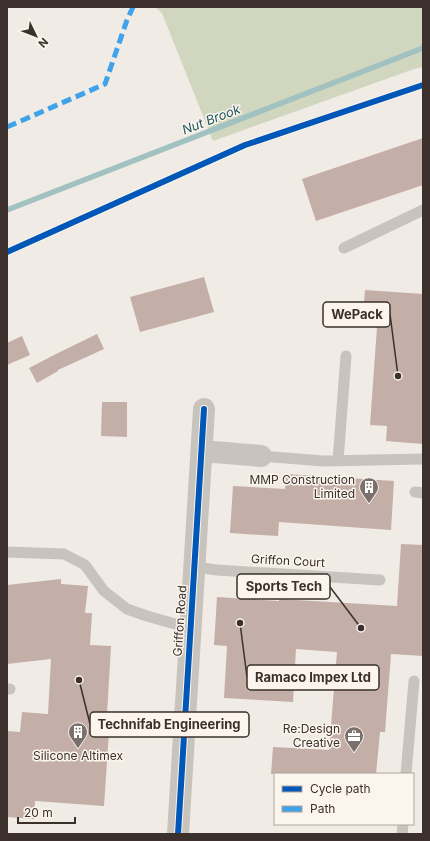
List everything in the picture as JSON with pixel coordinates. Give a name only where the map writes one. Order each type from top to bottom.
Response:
[{"type":"street","name":"Griffon Road","points":[[178,834],[204,409]]},
{"type":"street","points":[[202,451],[261,456]]},
{"type":"lane","points":[[344,248],[423,210]]},
{"type":"lane","points":[[338,460],[346,356]]},
{"type":"lane","points":[[261,456],[323,461],[423,459]]},
{"type":"lane","points":[[7,552],[64,554],[85,565],[104,591],[127,609],[175,624],[191,623]]},
{"type":"lane","name":"Griffon Court","points":[[195,567],[216,570],[380,580]]},
{"type":"lane","points":[[406,773],[414,681]]},
{"type":"green space","points":[[155,7],[423,7],[423,67],[213,141],[162,13]]},
{"type":"building","points":[[423,138],[423,185],[316,221],[302,179]]},
{"type":"building","points":[[204,277],[214,312],[140,332],[130,297]]},
{"type":"building","points":[[365,290],[423,294],[423,444],[386,441],[387,426],[370,425],[377,327],[362,326]]},
{"type":"building","points":[[97,334],[104,349],[58,370],[37,383],[29,368]]},
{"type":"building","points":[[22,336],[30,355],[7,365],[7,343]]},
{"type":"building","points":[[102,402],[127,402],[127,437],[101,436]]},
{"type":"building","points":[[286,474],[394,481],[391,530],[279,522],[278,536],[230,533],[233,486],[285,489]]},
{"type":"building","points":[[401,544],[423,545],[423,656],[391,654],[385,732],[380,732],[376,773],[271,774],[273,747],[329,750],[337,652],[296,649],[293,702],[224,698],[227,646],[214,645],[217,597],[397,606]]},
{"type":"building","points":[[61,579],[61,584],[88,586],[85,613],[92,613],[90,645],[111,646],[106,732],[109,732],[104,806],[35,801],[34,819],[7,817],[7,731],[20,732],[22,712],[48,714],[51,659],[7,664],[7,585]]},
{"type":"waterway","name":"Nut Brook","points":[[7,210],[423,48]]},
{"type":"marked path","points":[[7,127],[105,84],[133,7]]},
{"type":"cycle path","points":[[7,252],[245,145],[423,85]]},
{"type":"cycle path","points":[[178,834],[204,409]]},
{"type":"place","name":"WePack","points":[[398,376]]},
{"type":"place","name":"MMP Construction Limited","points":[[369,504]]},
{"type":"place","name":"Ramaco Impex Ltd","points":[[240,623]]},
{"type":"place","name":"Sports Tech","points":[[361,628]]},
{"type":"place","name":"Technifab Engineering","points":[[79,680]]},
{"type":"place","name":"Silicone Altimex","points":[[78,749]]},
{"type":"place","name":"Re:Design Creative","points":[[354,753]]}]
